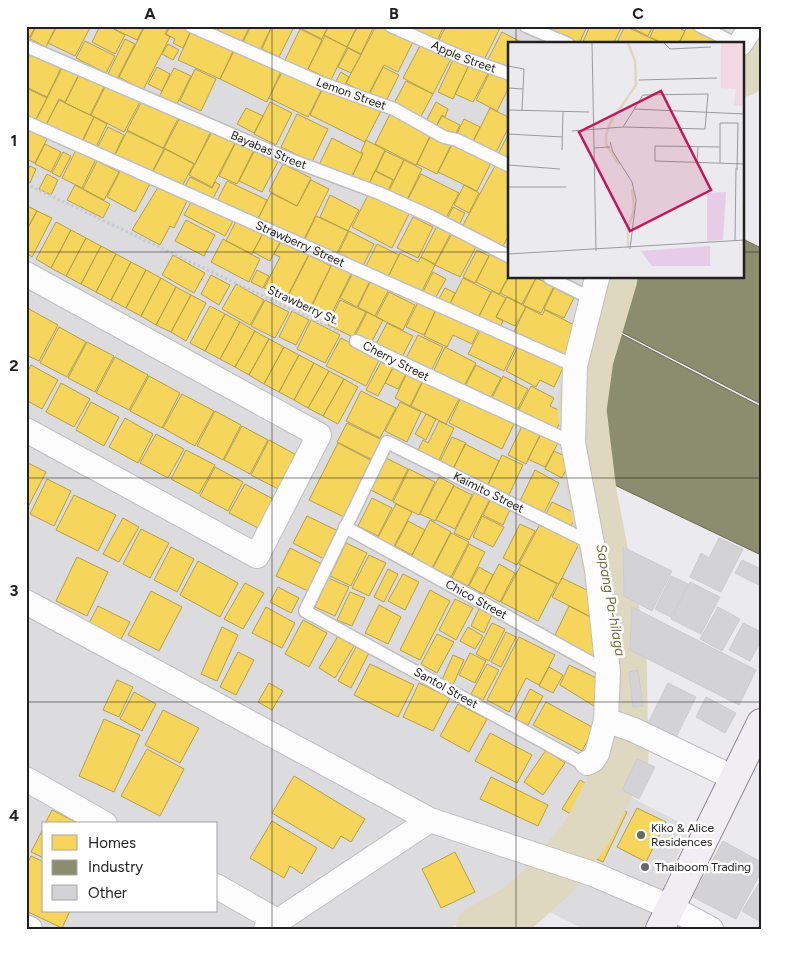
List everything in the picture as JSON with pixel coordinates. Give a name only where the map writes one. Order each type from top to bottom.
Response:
[{"type":"street","points":[[741,42],[752,26]]},
{"type":"street","points":[[26,274],[319,435],[257,556],[26,430]]},
{"type":"street","points":[[587,763],[593,760],[619,724],[608,672],[597,570],[573,442],[575,366],[595,288]]},
{"type":"street","points":[[26,602],[430,820],[593,874],[665,918],[711,929]]},
{"type":"street","points":[[665,918],[761,723]]},
{"type":"street","points":[[619,724],[734,778]]},
{"type":"street","points":[[26,779],[101,822]]},
{"type":"street","points":[[218,887],[273,925],[430,820]]},
{"type":"street","points":[[26,927],[30,929]]},
{"type":"lane","name":"Lemon Street","points":[[191,26],[321,83],[394,109],[444,137],[457,140],[508,165]]},
{"type":"lane","name":"Apple Street","points":[[391,26],[461,57],[508,73]]},
{"type":"lane","points":[[526,26],[563,42]]},
{"type":"lane","points":[[700,26],[732,42]]},
{"type":"lane","name":"Bayabas Street","points":[[26,46],[291,160],[379,193],[432,217],[508,256]]},
{"type":"lane","name":"Strawberry Street","points":[[26,122],[575,366]]},
{"type":"lane","points":[[554,279],[595,288]]},
{"type":"lane","name":"Cherry Street","points":[[356,341],[464,392],[573,442],[411,370],[356,341]]},
{"type":"lane","name":"Kaimito Street","points":[[345,528],[387,442],[591,543]]},
{"type":"lane","name":"Santol Street","points":[[345,528],[305,611],[571,757],[587,763]]},
{"type":"lane","name":"Chico Street","points":[[345,528],[608,672]]},
{"type":"path","name":"Strawberry St.","points":[[26,184],[340,332]]},
{"type":"shaded area","points":[[26,26],[761,26],[761,35],[744,51],[744,42],[508,42],[508,279],[604,279],[577,411],[612,649],[618,754],[610,786],[690,828],[644,929],[584,929],[511,893],[449,929],[26,929]]},
{"type":"building: Homes","points":[[26,26],[36,26],[29,38],[26,37]]},
{"type":"building: Homes","points":[[36,26],[56,26],[46,47],[30,39]]},
{"type":"building: Homes","points":[[57,26],[91,26],[75,56],[48,43]]},
{"type":"building: Homes","points":[[100,26],[108,26],[125,35],[115,54],[92,42]]},
{"type":"building: Homes","points":[[118,26],[144,26],[137,40],[116,30]]},
{"type":"building: Homes","points":[[145,26],[169,26],[165,34],[170,37],[143,90],[119,77]]},
{"type":"building: Homes","points":[[170,26],[192,28],[183,48],[173,43],[175,39],[166,34]]},
{"type":"building: Homes","points":[[220,26],[250,26],[240,46],[216,34]]},
{"type":"building: Homes","points":[[251,26],[272,26],[259,52],[242,44]]},
{"type":"building: Homes","points":[[272,26],[294,27],[279,57],[262,49]]},
{"type":"building: Homes","points":[[301,26],[328,26],[322,39],[300,28]]},
{"type":"building: Homes","points":[[329,26],[357,26],[347,47],[324,35]]},
{"type":"building: Homes","points":[[358,26],[374,26],[361,54],[347,47]]},
{"type":"building: Homes","points":[[376,26],[384,26],[413,42],[398,72],[384,65],[368,95],[346,83]]},
{"type":"building: Homes","points":[[412,26],[444,26],[435,45],[409,32]]},
{"type":"building: Homes","points":[[446,26],[501,26],[483,62],[437,44]]},
{"type":"building: Homes","points":[[549,26],[587,26],[580,42],[567,42],[547,31]]},
{"type":"building: Homes","points":[[590,26],[617,26],[621,28],[614,42],[583,42]]},
{"type":"building: Homes","points":[[625,26],[659,42],[617,42]]},
{"type":"building: Homes","points":[[628,26],[653,26],[648,36]]},
{"type":"building: Homes","points":[[655,26],[675,26],[685,31],[679,42],[660,42],[650,37]]},
{"type":"building: Homes","points":[[687,26],[694,26],[720,39],[719,42],[680,42]]},
{"type":"building: Homes","points":[[193,27],[235,47],[220,79],[178,60]]},
{"type":"building: Homes","points":[[300,29],[322,40],[306,73],[284,62]]},
{"type":"building: Homes","points":[[502,32],[521,42],[508,42],[508,71],[487,61]]},
{"type":"building: Homes","points":[[325,36],[347,47],[331,80],[308,69]]},
{"type":"building: Homes","points":[[125,39],[135,44],[117,79],[108,74]]},
{"type":"building: Homes","points":[[85,41],[115,56],[106,73],[76,58]]},
{"type":"building: Homes","points":[[422,42],[452,57],[433,94],[403,78]]},
{"type":"building: Homes","points":[[168,44],[179,50],[173,60],[162,54]]},
{"type":"building: Homes","points":[[236,47],[282,69],[267,102],[220,79]]},
{"type":"building: Homes","points":[[26,48],[62,66],[47,97],[26,87]]},
{"type":"building: Homes","points":[[348,48],[361,55],[351,73],[338,67]]},
{"type":"building: Homes","points":[[453,60],[468,67],[453,99],[438,92]]},
{"type":"building: Homes","points":[[471,61],[490,70],[473,102],[455,94]]},
{"type":"building: Homes","points":[[63,66],[79,74],[65,102],[59,99],[45,127],[35,122]]},
{"type":"building: Homes","points":[[157,67],[170,74],[162,91],[148,84]]},
{"type":"building: Homes","points":[[383,67],[399,75],[386,101],[370,93]]},
{"type":"building: Homes","points":[[174,68],[191,76],[176,106],[159,97]]},
{"type":"building: Homes","points":[[284,68],[323,87],[308,117],[269,98]]},
{"type":"building: Homes","points":[[492,68],[508,76],[508,89],[497,111],[476,100]]},
{"type":"building: Homes","points":[[195,69],[216,79],[201,111],[180,101]]},
{"type":"building: Homes","points":[[341,72],[349,77],[345,85],[336,81]]},
{"type":"building: Homes","points":[[80,73],[105,85],[90,115],[65,103]]},
{"type":"building: Homes","points":[[406,81],[433,94],[419,120],[392,107]]},
{"type":"building: Homes","points":[[107,83],[141,100],[124,132],[91,115]]},
{"type":"building: Homes","points":[[324,86],[381,111],[365,142],[310,115]]},
{"type":"building: Homes","points":[[26,88],[47,98],[34,123],[26,119]]},
{"type":"building: Homes","points":[[143,99],[179,117],[163,148],[127,130]]},
{"type":"building: Homes","points":[[59,100],[94,117],[81,143],[46,125]]},
{"type":"building: Homes","points":[[270,102],[292,113],[276,145],[254,134]]},
{"type":"building: Homes","points":[[436,102],[448,109],[445,117],[442,115],[434,130],[424,125]]},
{"type":"building: Homes","points":[[246,108],[263,116],[254,133],[237,124]]},
{"type":"building: Homes","points":[[490,108],[508,117],[508,129],[496,152],[473,142]]},
{"type":"building: Homes","points":[[297,114],[328,129],[312,162],[281,147]]},
{"type":"building: Homes","points":[[390,114],[431,134],[416,165],[375,144]]},
{"type":"building: Homes","points":[[181,116],[211,131],[195,164],[164,148]]},
{"type":"building: Homes","points":[[442,116],[460,125],[453,139],[435,129]]},
{"type":"building: Homes","points":[[94,117],[107,124],[95,149],[82,143]]},
{"type":"building: Homes","points":[[464,119],[480,127],[471,145],[455,138]]},
{"type":"building: Homes","points":[[28,127],[48,137],[35,163],[26,159]]},
{"type":"building: Homes","points":[[108,127],[124,135],[113,158],[96,150]]},
{"type":"building: Homes","points":[[127,131],[164,149],[151,174],[115,155]]},
{"type":"building: Homes","points":[[212,132],[235,143],[212,187],[189,175]]},
{"type":"building: Homes","points":[[432,133],[452,143],[437,174],[417,164]]},
{"type":"building: Homes","points":[[508,135],[508,159],[498,154]]},
{"type":"building: Homes","points":[[332,138],[363,154],[350,180],[319,165]]},
{"type":"building: Homes","points":[[237,140],[255,148],[237,184],[219,176]]},
{"type":"building: Homes","points":[[366,140],[385,150],[368,186],[351,179],[363,153],[361,152]]},
{"type":"building: Homes","points":[[454,141],[492,161],[477,191],[438,172]]},
{"type":"building: Homes","points":[[45,144],[61,152],[51,172],[35,164]]},
{"type":"building: Homes","points":[[77,148],[97,157],[82,188],[62,178]]},
{"type":"building: Homes","points":[[256,148],[279,160],[262,192],[239,181]]},
{"type":"building: Homes","points":[[165,149],[194,164],[181,188],[152,173]]},
{"type":"building: Homes","points":[[385,151],[404,160],[394,180],[376,171]]},
{"type":"building: Homes","points":[[63,152],[71,156],[60,177],[52,173]]},
{"type":"building: Homes","points":[[404,160],[422,169],[406,202],[388,193]]},
{"type":"building: Homes","points":[[97,161],[119,172],[104,200],[83,189]]},
{"type":"building: Homes","points":[[283,164],[311,178],[297,206],[269,191]]},
{"type":"building: Homes","points":[[496,164],[508,171],[508,237],[502,248],[462,227]]},
{"type":"building: Homes","points":[[30,166],[36,169],[30,183],[26,181],[26,173]]},
{"type":"building: Homes","points":[[121,169],[150,184],[135,212],[107,197]]},
{"type":"building: Homes","points":[[375,171],[393,180],[387,193],[369,184]]},
{"type":"building: Homes","points":[[47,174],[58,180],[51,195],[39,189]]},
{"type":"building: Homes","points":[[421,174],[459,193],[445,220],[407,201]]},
{"type":"building: Homes","points":[[190,177],[212,188],[215,182],[220,185],[211,202],[184,188]]},
{"type":"building: Homes","points":[[311,180],[329,189],[302,243],[257,221],[271,193],[297,206]]},
{"type":"building: Homes","points":[[227,181],[267,200],[256,223],[216,203]]},
{"type":"building: Homes","points":[[160,184],[188,199],[174,228],[170,226],[160,245],[132,230]]},
{"type":"building: Homes","points":[[75,185],[110,204],[103,218],[67,200]]},
{"type":"building: Homes","points":[[464,185],[479,193],[469,213],[454,205]]},
{"type":"building: Homes","points":[[370,191],[410,212],[392,248],[352,227]]},
{"type":"building: Homes","points":[[330,195],[359,210],[348,231],[320,217]]},
{"type":"building: Homes","points":[[192,200],[233,221],[225,236],[184,215]]},
{"type":"building: Homes","points":[[26,205],[37,211],[26,231]]},
{"type":"building: Homes","points":[[453,207],[465,213],[458,227],[446,221]]},
{"type":"building: Homes","points":[[37,211],[52,218],[32,257],[26,253],[26,231]]},
{"type":"building: Homes","points":[[316,216],[348,231],[335,257],[303,243]]},
{"type":"building: Homes","points":[[413,217],[433,227],[418,258],[397,248]]},
{"type":"building: Homes","points":[[237,219],[263,233],[252,254],[226,241]]},
{"type":"building: Homes","points":[[186,220],[215,235],[204,256],[175,241]]},
{"type":"building: Homes","points":[[56,222],[71,230],[51,268],[36,259]]},
{"type":"building: Homes","points":[[438,224],[452,231],[435,264],[421,257]]},
{"type":"building: Homes","points":[[71,230],[86,238],[66,276],[51,268]]},
{"type":"building: Homes","points":[[454,230],[478,243],[460,277],[435,265]]},
{"type":"building: Homes","points":[[349,231],[374,244],[361,270],[336,258]]},
{"type":"building: Homes","points":[[264,232],[281,240],[270,261],[253,252]]},
{"type":"building: Homes","points":[[86,238],[101,246],[81,284],[66,276]]},
{"type":"building: Homes","points":[[223,239],[260,259],[249,282],[211,262]]},
{"type":"building: Homes","points":[[282,240],[309,254],[286,299],[264,288],[280,257],[274,254]]},
{"type":"building: Homes","points":[[377,244],[399,255],[386,281],[364,270]]},
{"type":"building: Homes","points":[[101,246],[116,254],[96,292],[81,284]]},
{"type":"building: Homes","points":[[477,250],[489,256],[475,283],[463,277]]},
{"type":"building: Homes","points":[[400,253],[418,262],[421,257],[435,265],[420,295],[387,279]]},
{"type":"building: Homes","points":[[116,254],[131,262],[111,300],[96,292]]},
{"type":"building: Homes","points":[[490,254],[508,263],[508,277],[499,294],[476,282]]},
{"type":"building: Homes","points":[[173,255],[205,273],[194,293],[162,275]]},
{"type":"building: Homes","points":[[309,255],[331,266],[307,314],[285,302]]},
{"type":"building: Homes","points":[[131,262],[146,270],[126,308],[111,300]]},
{"type":"building: Homes","points":[[333,262],[352,272],[330,317],[311,308]]},
{"type":"building: Homes","points":[[146,270],[161,278],[141,316],[126,308]]},
{"type":"building: Homes","points":[[257,270],[269,276],[263,288],[251,282]]},
{"type":"building: Homes","points":[[354,271],[371,279],[357,307],[340,298]]},
{"type":"building: Homes","points":[[433,272],[446,279],[433,302],[421,296]]},
{"type":"building: Homes","points":[[211,275],[230,285],[219,305],[201,294]]},
{"type":"building: Homes","points":[[161,278],[176,287],[156,325],[141,316]]},
{"type":"building: Homes","points":[[463,278],[491,292],[477,320],[449,306]]},
{"type":"building: Homes","points":[[508,279],[535,279],[522,304],[500,293]]},
{"type":"building: Homes","points":[[536,279],[554,286],[541,313],[523,305]]},
{"type":"building: Homes","points":[[371,280],[389,289],[375,316],[358,307]]},
{"type":"building: Homes","points":[[236,284],[264,300],[250,325],[222,309]]},
{"type":"building: Homes","points":[[176,287],[191,295],[171,332],[156,325]]},
{"type":"building: Homes","points":[[445,288],[455,293],[448,308],[437,302]]},
{"type":"building: Homes","points":[[554,288],[574,298],[564,318],[544,309]]},
{"type":"building: Homes","points":[[492,291],[506,298],[496,317],[503,321],[499,329],[478,318]]},
{"type":"building: Homes","points":[[389,292],[415,305],[403,330],[376,317]]},
{"type":"building: Homes","points":[[191,295],[206,303],[186,341],[171,332]]},
{"type":"building: Homes","points":[[507,297],[526,307],[515,326],[496,317]]},
{"type":"building: Homes","points":[[265,300],[289,312],[275,338],[251,326]]},
{"type":"building: Homes","points":[[340,300],[366,312],[353,337],[328,325]]},
{"type":"building: Homes","points":[[419,300],[437,308],[424,335],[406,327]]},
{"type":"building: Homes","points":[[210,306],[225,314],[205,351],[190,343]]},
{"type":"building: Homes","points":[[437,307],[480,327],[472,344],[453,335],[447,347],[424,336]]},
{"type":"building: Homes","points":[[526,307],[542,315],[545,310],[582,329],[566,360],[513,334]]},
{"type":"building: Homes","points":[[29,309],[58,325],[39,361],[26,355],[26,314]]},
{"type":"building: Homes","points":[[292,311],[309,320],[296,345],[279,337]]},
{"type":"building: Homes","points":[[367,312],[383,320],[370,345],[354,338]]},
{"type":"building: Homes","points":[[225,314],[240,322],[220,359],[205,351]]},
{"type":"building: Homes","points":[[311,320],[340,335],[325,363],[297,349]]},
{"type":"building: Homes","points":[[240,322],[255,331],[235,367],[220,359]]},
{"type":"building: Homes","points":[[387,323],[413,336],[401,359],[375,346]]},
{"type":"building: Homes","points":[[483,325],[518,342],[504,371],[468,354]]},
{"type":"building: Homes","points":[[59,327],[86,342],[67,377],[40,363]]},
{"type":"building: Homes","points":[[255,331],[269,339],[249,375],[235,367]]},
{"type":"building: Homes","points":[[418,335],[443,347],[430,373],[405,360]]},
{"type":"building: Homes","points":[[341,338],[380,358],[366,386],[326,366]]},
{"type":"building: Homes","points":[[269,339],[284,347],[264,384],[249,375]]},
{"type":"building: Homes","points":[[87,342],[114,356],[95,392],[68,378]]},
{"type":"building: Homes","points":[[520,342],[565,364],[554,387],[540,380],[536,387],[506,371]]},
{"type":"building: Homes","points":[[284,347],[299,355],[279,392],[264,384]]},
{"type":"building: Homes","points":[[445,347],[476,363],[463,388],[433,372]]},
{"type":"building: Homes","points":[[299,355],[314,363],[294,400],[279,392]]},
{"type":"building: Homes","points":[[115,357],[148,375],[129,410],[96,393]]},
{"type":"building: Homes","points":[[381,362],[393,368],[378,396],[366,390]]},
{"type":"building: Homes","points":[[314,363],[329,371],[308,408],[294,400]]},
{"type":"building: Homes","points":[[31,365],[58,380],[42,409],[26,400],[26,374]]},
{"type":"building: Homes","points":[[476,365],[501,378],[489,401],[464,388]]},
{"type":"building: Homes","points":[[393,367],[406,374],[398,389],[385,383]]},
{"type":"building: Homes","points":[[329,371],[344,379],[323,416],[308,408]]},
{"type":"building: Homes","points":[[407,373],[423,380],[410,406],[395,398]]},
{"type":"building: Homes","points":[[149,376],[180,393],[162,428],[130,411]]},
{"type":"building: Homes","points":[[503,376],[528,389],[515,414],[490,402]]},
{"type":"building: Homes","points":[[425,377],[461,395],[446,424],[411,406]]},
{"type":"building: Homes","points":[[344,379],[358,387],[338,424],[323,416]]},
{"type":"building: Homes","points":[[61,383],[90,399],[74,427],[46,412]]},
{"type":"building: Homes","points":[[531,386],[554,398],[550,406],[565,413],[555,432],[517,413]]},
{"type":"building: Homes","points":[[361,391],[396,408],[380,438],[346,421]]},
{"type":"building: Homes","points":[[182,394],[214,411],[195,446],[163,428]]},
{"type":"building: Homes","points":[[462,395],[515,422],[502,449],[449,423]]},
{"type":"building: Homes","points":[[91,402],[119,417],[104,446],[76,430]]},
{"type":"building: Homes","points":[[400,402],[421,412],[407,442],[385,431]]},
{"type":"building: Homes","points":[[215,411],[241,425],[223,460],[197,446]]},
{"type":"building: Homes","points":[[426,414],[436,419],[426,440],[415,434]]},
{"type":"building: Homes","points":[[125,418],[153,434],[138,463],[109,447]]},
{"type":"building: Homes","points":[[439,421],[454,428],[437,464],[416,454],[423,440],[428,443]]},
{"type":"building: Homes","points":[[524,422],[542,431],[526,464],[508,455]]},
{"type":"building: Homes","points":[[347,423],[384,441],[375,461],[337,442]]},
{"type":"building: Homes","points":[[242,426],[268,440],[250,474],[224,460]]},
{"type":"building: Homes","points":[[156,434],[184,449],[168,478],[140,463]]},
{"type":"building: Homes","points":[[541,434],[558,443],[545,467],[528,459]]},
{"type":"building: Homes","points":[[452,437],[466,443],[452,471],[438,465]]},
{"type":"building: Homes","points":[[269,440],[300,457],[282,491],[251,475]]},
{"type":"building: Homes","points":[[338,443],[372,461],[344,517],[309,500]]},
{"type":"building: Homes","points":[[465,444],[499,461],[487,486],[453,469]]},
{"type":"building: Homes","points":[[186,450],[215,465],[199,494],[171,479]]},
{"type":"building: Homes","points":[[554,451],[571,459],[562,478],[545,469]]},
{"type":"building: Homes","points":[[502,455],[523,465],[507,499],[486,489]]},
{"type":"building: Homes","points":[[384,457],[408,469],[392,501],[369,489]]},
{"type":"building: Homes","points":[[26,462],[46,472],[26,511]]},
{"type":"building: Homes","points":[[215,467],[243,482],[228,511],[200,496]]},
{"type":"building: Homes","points":[[409,469],[435,482],[419,515],[393,502]]},
{"type":"building: Homes","points":[[535,470],[559,483],[542,517],[518,505]]},
{"type":"building: Homes","points":[[439,477],[454,485],[435,521],[420,514]]},
{"type":"building: Homes","points":[[47,479],[71,491],[54,526],[30,514]]},
{"type":"building: Homes","points":[[245,484],[273,499],[258,528],[229,513]]},
{"type":"building: Homes","points":[[454,486],[472,495],[455,529],[436,520]]},
{"type":"building: Homes","points":[[475,491],[490,499],[469,540],[454,533]]},
{"type":"building: Homes","points":[[74,495],[116,515],[98,551],[56,530]]},
{"type":"building: Homes","points":[[492,496],[512,505],[503,525],[483,515]]},
{"type":"building: Homes","points":[[372,498],[392,508],[378,536],[358,526]]},
{"type":"building: Homes","points":[[552,502],[577,514],[569,530],[544,518]]},
{"type":"building: Homes","points":[[396,504],[412,512],[393,548],[377,539]]},
{"type":"building: Homes","points":[[307,516],[338,531],[324,559],[293,543]]},
{"type":"building: Homes","points":[[482,516],[504,527],[493,547],[473,537]]},
{"type":"building: Homes","points":[[123,518],[139,527],[119,562],[103,554]]},
{"type":"building: Homes","points":[[430,520],[451,532],[432,568],[411,557]]},
{"type":"building: Homes","points":[[542,520],[581,540],[559,584],[519,564]]},
{"type":"building: Homes","points":[[408,521],[425,530],[412,555],[395,546]]},
{"type":"building: Homes","points":[[520,524],[535,531],[517,565],[503,558]]},
{"type":"building: Homes","points":[[141,529],[169,543],[150,578],[123,564]]},
{"type":"building: Homes","points":[[451,533],[469,542],[451,577],[433,568]]},
{"type":"building: Homes","points":[[346,543],[367,553],[351,586],[330,576]]},
{"type":"building: Homes","points":[[469,544],[485,552],[468,586],[452,578]]},
{"type":"building: Homes","points":[[171,547],[194,559],[177,592],[154,580]]},
{"type":"building: Homes","points":[[290,548],[322,564],[308,591],[276,576]]},
{"type":"building: Homes","points":[[369,555],[386,563],[369,596],[352,588]]},
{"type":"building: Homes","points":[[77,557],[108,572],[87,616],[56,601]]},
{"type":"building: Homes","points":[[198,561],[238,583],[220,617],[180,595]]},
{"type":"building: Homes","points":[[499,564],[515,573],[500,602],[484,593]]},
{"type":"building: Homes","points":[[521,565],[557,584],[538,621],[501,602]]},
{"type":"building: Homes","points":[[479,567],[493,575],[483,594],[469,586]]},
{"type":"building: Homes","points":[[388,569],[398,574],[384,602],[374,597]]},
{"type":"building: Homes","points":[[403,574],[419,582],[405,610],[388,601]]},
{"type":"building: Homes","points":[[328,578],[349,587],[335,616],[315,607]]},
{"type":"building: Homes","points":[[562,578],[595,594],[591,617],[552,597]]},
{"type":"building: Homes","points":[[245,583],[264,593],[243,629],[224,619]]},
{"type":"building: Homes","points":[[278,587],[299,598],[291,613],[270,602]]},
{"type":"building: Homes","points":[[430,590],[450,601],[420,660],[400,650]]},
{"type":"building: Homes","points":[[151,591],[182,607],[159,651],[128,635]]},
{"type":"building: Homes","points":[[350,592],[365,598],[352,626],[337,620]]},
{"type":"building: Homes","points":[[455,599],[473,608],[456,640],[439,630]]},
{"type":"building: Homes","points":[[379,605],[401,617],[388,644],[365,633]]},
{"type":"building: Homes","points":[[98,606],[130,622],[120,641],[88,625]]},
{"type":"building: Homes","points":[[569,606],[600,622],[596,658],[554,637]]},
{"type":"building: Homes","points":[[266,607],[295,623],[282,648],[252,633]]},
{"type":"building: Homes","points":[[479,609],[492,615],[484,633],[471,626]]},
{"type":"building: Homes","points":[[303,620],[327,633],[309,667],[285,654]]},
{"type":"building: Homes","points":[[492,623],[505,629],[489,661],[476,654]]},
{"type":"building: Homes","points":[[222,627],[238,635],[217,681],[201,674]]},
{"type":"building: Homes","points":[[468,627],[483,636],[475,649],[460,641]]},
{"type":"building: Homes","points":[[506,632],[516,637],[501,667],[491,662]]},
{"type":"building: Homes","points":[[437,634],[454,642],[437,673],[421,664]]},
{"type":"building: Homes","points":[[338,636],[354,646],[335,678],[319,668]]},
{"type":"building: Homes","points":[[519,637],[555,655],[539,685],[526,678],[509,712],[487,700]]},
{"type":"building: Homes","points":[[356,647],[369,653],[351,688],[338,681]]},
{"type":"building: Homes","points":[[238,652],[254,660],[236,695],[220,687]]},
{"type":"building: Homes","points":[[470,653],[486,661],[475,683],[459,675]]},
{"type":"building: Homes","points":[[453,655],[464,660],[453,685],[442,680]]},
{"type":"building: Homes","points":[[370,664],[414,685],[398,717],[354,695]]},
{"type":"building: Homes","points":[[487,664],[499,670],[483,700],[471,694]]},
{"type":"building: Homes","points":[[569,665],[599,679],[594,706],[560,685]]},
{"type":"building: Homes","points":[[549,667],[563,675],[553,693],[539,686]]},
{"type":"building: Homes","points":[[117,680],[133,687],[119,717],[103,710]]},
{"type":"building: Homes","points":[[269,683],[283,691],[272,710],[258,702]]},
{"type":"building: Homes","points":[[419,683],[450,698],[433,731],[403,717]]},
{"type":"building: Homes","points":[[530,689],[543,696],[528,725],[515,719]]},
{"type":"building: Homes","points":[[134,692],[156,704],[142,731],[120,719]]},
{"type":"building: Homes","points":[[546,702],[594,728],[582,751],[533,725]]},
{"type":"building: Homes","points":[[458,704],[487,719],[469,752],[440,736]]},
{"type":"building: Homes","points":[[163,710],[199,728],[180,763],[145,745]]},
{"type":"building: Homes","points":[[104,719],[140,735],[114,792],[79,776]]},
{"type":"building: Homes","points":[[490,733],[532,755],[517,783],[475,761]]},
{"type":"building: Homes","points":[[147,749],[184,769],[160,816],[121,796]]},
{"type":"building: Homes","points":[[546,750],[565,763],[543,795],[524,782]]},
{"type":"building: Homes","points":[[294,776],[365,819],[351,842],[341,836],[333,849],[272,813]]},
{"type":"building: Homes","points":[[491,777],[548,805],[538,826],[480,799]]},
{"type":"building: Homes","points":[[580,780],[601,792],[583,821],[562,809]]},
{"type":"building: Homes","points":[[606,802],[627,812],[603,862],[582,852]]},
{"type":"building: Homes","name":"Kiko & Alice Residences","points":[[637,808],[666,822],[646,862],[617,847]]},
{"type":"building: Homes","points":[[52,810],[76,822],[46,822]]},
{"type":"building: Homes","points":[[272,821],[317,848],[302,874],[290,866],[284,878],[250,858]]},
{"type":"building: Homes","points":[[42,831],[42,857],[31,852]]},
{"type":"building: Homes","points":[[455,852],[475,892],[441,908],[422,869]]},
{"type":"building: Homes","points":[[31,856],[42,861],[42,912],[70,912],[62,928],[26,911],[26,866]]},
{"type":"building: Industry","points":[[744,240],[761,248],[761,404],[608,325],[631,279],[744,279]]},
{"type":"building: Industry","points":[[609,328],[761,407],[761,555],[598,477],[594,420],[599,363]]},
{"type":"building: Other","points":[[719,538],[743,549],[721,592],[690,577],[701,553],[709,558]]},
{"type":"building: Other","points":[[623,547],[672,571],[652,611],[624,596]]},
{"type":"building: Other","points":[[742,560],[761,569],[761,586],[735,573]]},
{"type":"building: Other","points":[[671,576],[688,584],[671,617],[655,609]]},
{"type":"building: Other","points":[[690,582],[720,597],[701,634],[671,619]]},
{"type":"building: Other","points":[[632,607],[756,670],[739,705],[630,650]]},
{"type":"building: Other","points":[[718,607],[740,619],[722,651],[700,639]]},
{"type":"building: Other","points":[[743,623],[761,632],[761,641],[750,661],[729,650]]},
{"type":"building: Other","points":[[638,670],[643,706],[633,707],[629,672]]},
{"type":"building: Other","points":[[668,683],[696,697],[676,737],[648,723]]},
{"type":"building: Other","points":[[706,697],[736,713],[725,733],[696,717]]},
{"type":"building: Other","points":[[637,759],[655,767],[639,799],[622,790]]},
{"type":"building: Other","points":[[723,841],[761,862],[761,872],[736,919],[693,897]]},
{"type":"building: Other","points":[[761,880],[761,922],[742,911]]},
{"type":"waterway","name":"Sapang Pa-hilaga","points":[[744,71],[761,55]]},
{"type":"waterway","name":"Sapang Pa-hilaga","points":[[480,929],[517,909],[552,878],[589,829],[624,758],[622,646],[592,492],[582,410],[589,359],[613,279]]},
{"type":"place","name":"Kiko & Alice Residences","points":[[641,835]]},
{"type":"place","name":"Thaiboom Trading","points":[[645,867]]}]
